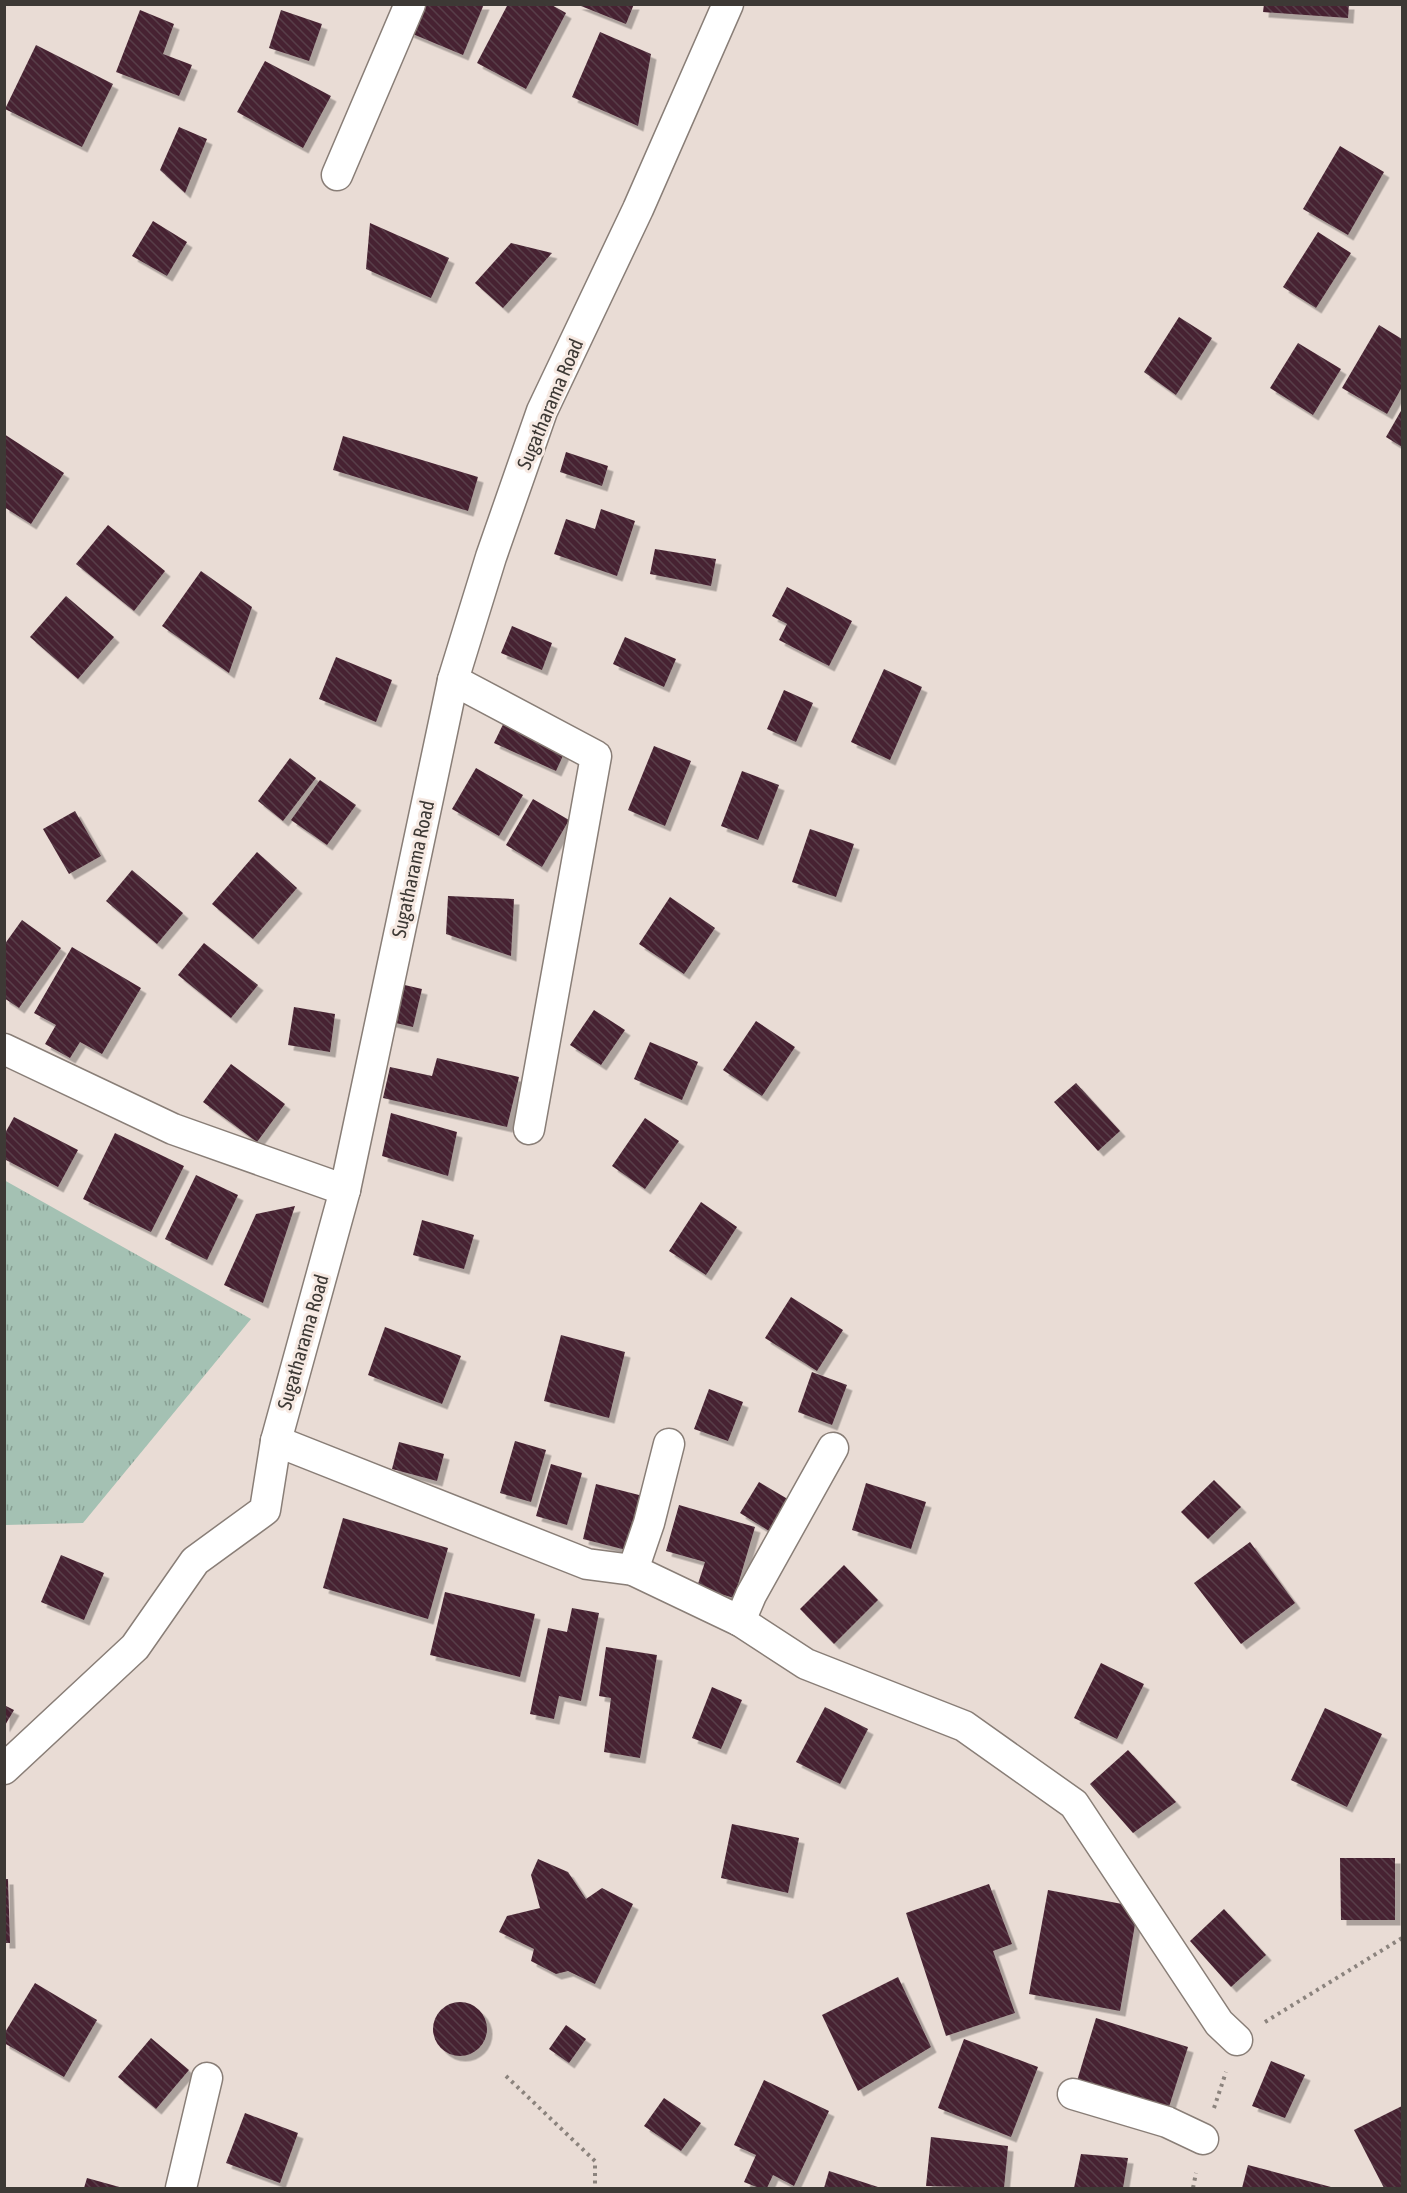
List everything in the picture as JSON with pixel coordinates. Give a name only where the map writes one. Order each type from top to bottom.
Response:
[{"type":"street","points":[[337,176],[410,4]]},
{"type":"street","name":"Sugatharama Road","points":[[4,1769],[135,1647],[195,1561],[265,1510],[276,1441],[345,1190],[453,680],[491,557],[542,411],[638,209],[728,4]]},
{"type":"street","points":[[453,680],[596,756],[529,1129]]},
{"type":"street","points":[[4,1049],[173,1129],[345,1190]]},
{"type":"street","points":[[276,1441],[587,1564],[633,1570],[740,1621],[806,1664],[964,1726],[1074,1804],[1218,2023],[1237,2040]]},
{"type":"street","points":[[633,1570],[649,1523],[669,1444]]},
{"type":"street","points":[[740,1621],[751,1595],[833,1448]]},
{"type":"street","points":[[181,2188],[207,2078]]},
{"type":"street","points":[[1073,2094],[1167,2122],[1203,2139]]},
{"type":"path","points":[[506,2076],[595,2161],[595,2188]]},
{"type":"green space","points":[[4,1180],[251,1319],[83,1523],[5,1525]]},
{"type":"building","points":[[419,4],[484,4],[463,55],[408,32]]},
{"type":"building","points":[[508,4],[550,4],[566,13],[526,89],[477,63]]},
{"type":"building","points":[[576,4],[634,4],[626,24]]},
{"type":"building","points":[[1264,4],[1349,4],[1348,18],[1263,12]]},
{"type":"building","points":[[140,10],[174,24],[163,54],[192,65],[179,96],[116,72]]},
{"type":"building","points":[[281,10],[322,24],[309,61],[269,48]]},
{"type":"building","points":[[600,32],[651,54],[638,126],[572,97]]},
{"type":"building","points":[[36,45],[113,84],[82,147],[5,109]]},
{"type":"building","points":[[265,61],[331,96],[303,148],[237,112]]},
{"type":"building","points":[[179,127],[207,139],[185,193],[160,170]]},
{"type":"building","points":[[1340,146],[1384,172],[1348,235],[1303,209]]},
{"type":"building","points":[[153,221],[187,242],[167,276],[132,256]]},
{"type":"building","points":[[370,223],[449,258],[431,298],[366,269]]},
{"type":"building","points":[[1318,232],[1351,253],[1316,308],[1283,287]]},
{"type":"building","points":[[511,243],[552,253],[503,308],[475,283]]},
{"type":"building","points":[[1179,317],[1212,338],[1176,395],[1144,372]]},
{"type":"building","points":[[1379,325],[1402,339],[1402,387],[1387,414],[1342,388]]},
{"type":"building","points":[[1298,343],[1341,369],[1313,415],[1270,388]]},
{"type":"building","points":[[1402,409],[1402,447],[1386,437]]},
{"type":"building","points":[[4,434],[64,473],[31,524],[4,507]]},
{"type":"building","points":[[343,436],[478,477],[468,511],[333,470]]},
{"type":"building","points":[[566,452],[608,466],[602,486],[560,472]]},
{"type":"building","points":[[601,509],[635,521],[617,576],[554,554],[566,519],[595,529]]},
{"type":"building","points":[[108,525],[165,571],[134,611],[76,564]]},
{"type":"building","points":[[655,549],[716,559],[711,586],[650,574]]},
{"type":"building","points":[[201,571],[252,607],[229,673],[162,626]]},
{"type":"building","points":[[787,587],[852,621],[829,666],[779,640],[787,624],[772,616]]},
{"type":"building","points":[[66,596],[114,637],[78,679],[30,637]]},
{"type":"building","points":[[512,626],[552,643],[542,670],[501,653]]},
{"type":"building","points":[[625,637],[676,659],[664,687],[613,664]]},
{"type":"building","points":[[336,657],[392,680],[376,722],[319,699]]},
{"type":"building","points":[[884,669],[922,687],[890,760],[851,742]]},
{"type":"building","points":[[784,690],[813,703],[796,742],[767,729]]},
{"type":"building","points":[[511,708],[572,736],[556,771],[494,743]]},
{"type":"building","points":[[654,746],[691,761],[665,826],[628,810]]},
{"type":"building","points":[[290,758],[316,778],[283,821],[258,801]]},
{"type":"building","points":[[476,768],[523,795],[499,836],[452,809]]},
{"type":"building","points":[[742,771],[779,785],[758,840],[721,826]]},
{"type":"building","points":[[320,780],[356,805],[327,845],[291,820]]},
{"type":"building","points":[[533,799],[569,820],[542,867],[506,845]]},
{"type":"building","points":[[75,811],[101,856],[69,874],[43,829]]},
{"type":"building","points":[[810,829],[854,844],[836,897],[792,882]]},
{"type":"building","points":[[257,852],[297,888],[253,939],[212,904]]},
{"type":"building","points":[[132,870],[183,913],[157,944],[106,901]]},
{"type":"building","points":[[448,896],[514,899],[511,956],[446,934]]},
{"type":"building","points":[[670,897],[715,928],[684,974],[639,944]]},
{"type":"building","points":[[22,920],[61,948],[19,1008],[4,998],[4,945]]},
{"type":"building","points":[[204,943],[258,985],[231,1018],[178,975]]},
{"type":"building","points":[[72,947],[141,988],[102,1054],[80,1042],[70,1058],[45,1044],[56,1025],[34,1013]]},
{"type":"building","points":[[396,983],[422,989],[413,1027],[387,1021]]},
{"type":"building","points":[[294,1007],[335,1014],[330,1052],[288,1045]]},
{"type":"building","points":[[594,1010],[625,1030],[601,1065],[570,1045]]},
{"type":"building","points":[[756,1021],[795,1047],[762,1096],[723,1070]]},
{"type":"building","points":[[650,1042],[698,1062],[682,1100],[634,1079]]},
{"type":"building","points":[[437,1058],[519,1077],[507,1127],[383,1098],[390,1067],[432,1076]]},
{"type":"building","points":[[231,1064],[285,1104],[257,1142],[203,1102]]},
{"type":"building","points":[[1076,1083],[1120,1131],[1098,1151],[1054,1102]]},
{"type":"building","points":[[391,1113],[457,1132],[448,1176],[382,1156]]},
{"type":"building","points":[[14,1117],[78,1150],[58,1187],[4,1159],[4,1135]]},
{"type":"building","points":[[645,1118],[679,1141],[645,1189],[612,1166]]},
{"type":"building","points":[[115,1133],[184,1166],[151,1232],[83,1199]]},
{"type":"building","points":[[196,1175],[238,1195],[207,1260],[165,1239]]},
{"type":"building","points":[[701,1202],[737,1227],[706,1275],[669,1251]]},
{"type":"building","points":[[295,1206],[263,1303],[224,1285],[256,1214]]},
{"type":"building","points":[[422,1220],[474,1235],[464,1269],[413,1255]]},
{"type":"building","points":[[791,1297],[843,1330],[817,1371],[765,1338]]},
{"type":"building","points":[[385,1327],[461,1356],[442,1404],[368,1375]]},
{"type":"building","points":[[561,1335],[625,1352],[609,1418],[544,1401]]},
{"type":"building","points":[[812,1372],[847,1385],[832,1425],[798,1412]]},
{"type":"building","points":[[709,1389],[743,1402],[728,1441],[694,1429]]},
{"type":"building","points":[[515,1441],[546,1450],[531,1502],[500,1493]]},
{"type":"building","points":[[399,1442],[444,1454],[437,1481],[392,1469]]},
{"type":"building","points":[[551,1464],[582,1473],[567,1525],[536,1516]]},
{"type":"building","points":[[1214,1480],[1241,1507],[1208,1539],[1181,1512]]},
{"type":"building","points":[[759,1482],[796,1504],[777,1536],[740,1513]]},
{"type":"building","points":[[866,1483],[926,1502],[911,1549],[852,1530]]},
{"type":"building","points":[[596,1484],[643,1496],[630,1551],[583,1539]]},
{"type":"building","points":[[679,1505],[755,1527],[734,1598],[697,1587],[705,1562],[666,1551]]},
{"type":"building","points":[[343,1518],[448,1548],[428,1619],[323,1588]]},
{"type":"building","points":[[1250,1542],[1295,1603],[1241,1644],[1194,1583]]},
{"type":"building","points":[[61,1555],[104,1573],[84,1620],[41,1602]]},
{"type":"building","points":[[844,1565],[878,1600],[834,1644],[800,1609]]},
{"type":"building","points":[[445,1592],[535,1614],[520,1677],[430,1655]]},
{"type":"building","points":[[572,1608],[599,1613],[581,1701],[559,1696],[554,1719],[530,1714],[548,1628],[567,1632]]},
{"type":"building","points":[[606,1647],[657,1655],[640,1758],[604,1752],[611,1698],[599,1696]]},
{"type":"building","points":[[1101,1663],[1144,1684],[1117,1739],[1074,1718]]},
{"type":"building","points":[[712,1687],[742,1700],[721,1749],[692,1738]]},
{"type":"building","points":[[4,1705],[14,1710],[4,1727]]},
{"type":"building","points":[[825,1707],[868,1729],[840,1784],[796,1762]]},
{"type":"building","points":[[1325,1708],[1382,1734],[1347,1807],[1291,1780]]},
{"type":"building","points":[[1128,1750],[1176,1802],[1133,1833],[1090,1784]]},
{"type":"building","points":[[732,1824],[799,1838],[788,1893],[721,1878]]},
{"type":"building","points":[[1340,1858],[1395,1858],[1395,1920],[1341,1920]]},
{"type":"building","points":[[538,1859],[568,1872],[586,1899],[602,1888],[633,1904],[595,1984],[568,1971],[556,1974],[531,1961],[534,1949],[499,1932],[507,1916],[540,1908],[531,1875]]},
{"type":"building","points":[[4,1879],[8,1879],[10,1943],[4,1943]]},
{"type":"building","points":[[989,1884],[1012,1944],[993,1951],[1015,2013],[946,2036],[906,1913]]},
{"type":"building","points":[[1048,1890],[1138,1907],[1120,2011],[1029,1994]]},
{"type":"building","points":[[1224,1909],[1266,1955],[1231,1987],[1190,1941]]},
{"type":"building","points":[[898,1977],[931,2047],[858,2091],[822,2015]]},
{"type":"building","points":[[35,1983],[97,2020],[64,2077],[4,2043],[4,2034]]},
{"type":"building","points":[[455,2002],[465,2002],[479,2010],[485,2019],[487,2029],[485,2039],[479,2048],[465,2056],[455,2056],[438,2044],[433,2034],[433,2024],[445,2007]]},
{"type":"building","points":[[1096,2018],[1188,2047],[1168,2110],[1077,2081]]},
{"type":"building","points":[[566,2025],[586,2039],[569,2063],[549,2049]]},
{"type":"building","points":[[151,2038],[189,2070],[156,2109],[118,2077]]},
{"type":"building","points":[[964,2039],[1038,2067],[1011,2137],[938,2108]]},
{"type":"building","points":[[1271,2061],[1305,2075],[1285,2118],[1252,2106]]},
{"type":"building","points":[[764,2080],[829,2111],[794,2186],[773,2175],[767,2188],[759,2188],[744,2182],[756,2155],[734,2145]]},
{"type":"building","points":[[664,2098],[701,2123],[681,2151],[644,2126]]},
{"type":"building","points":[[1402,2106],[1402,2188],[1384,2188],[1354,2130]]},
{"type":"building","points":[[245,2113],[298,2133],[280,2183],[226,2163]]},
{"type":"building","points":[[931,2137],[1008,2146],[1004,2188],[926,2186]]},
{"type":"building","points":[[1081,2154],[1128,2158],[1123,2188],[1074,2188]]},
{"type":"building","points":[[1248,2165],[1331,2187],[1331,2188],[1242,2188]]},
{"type":"building","points":[[829,2171],[881,2188],[824,2188]]},
{"type":"building","points":[[87,2178],[123,2188],[84,2188]]}]
